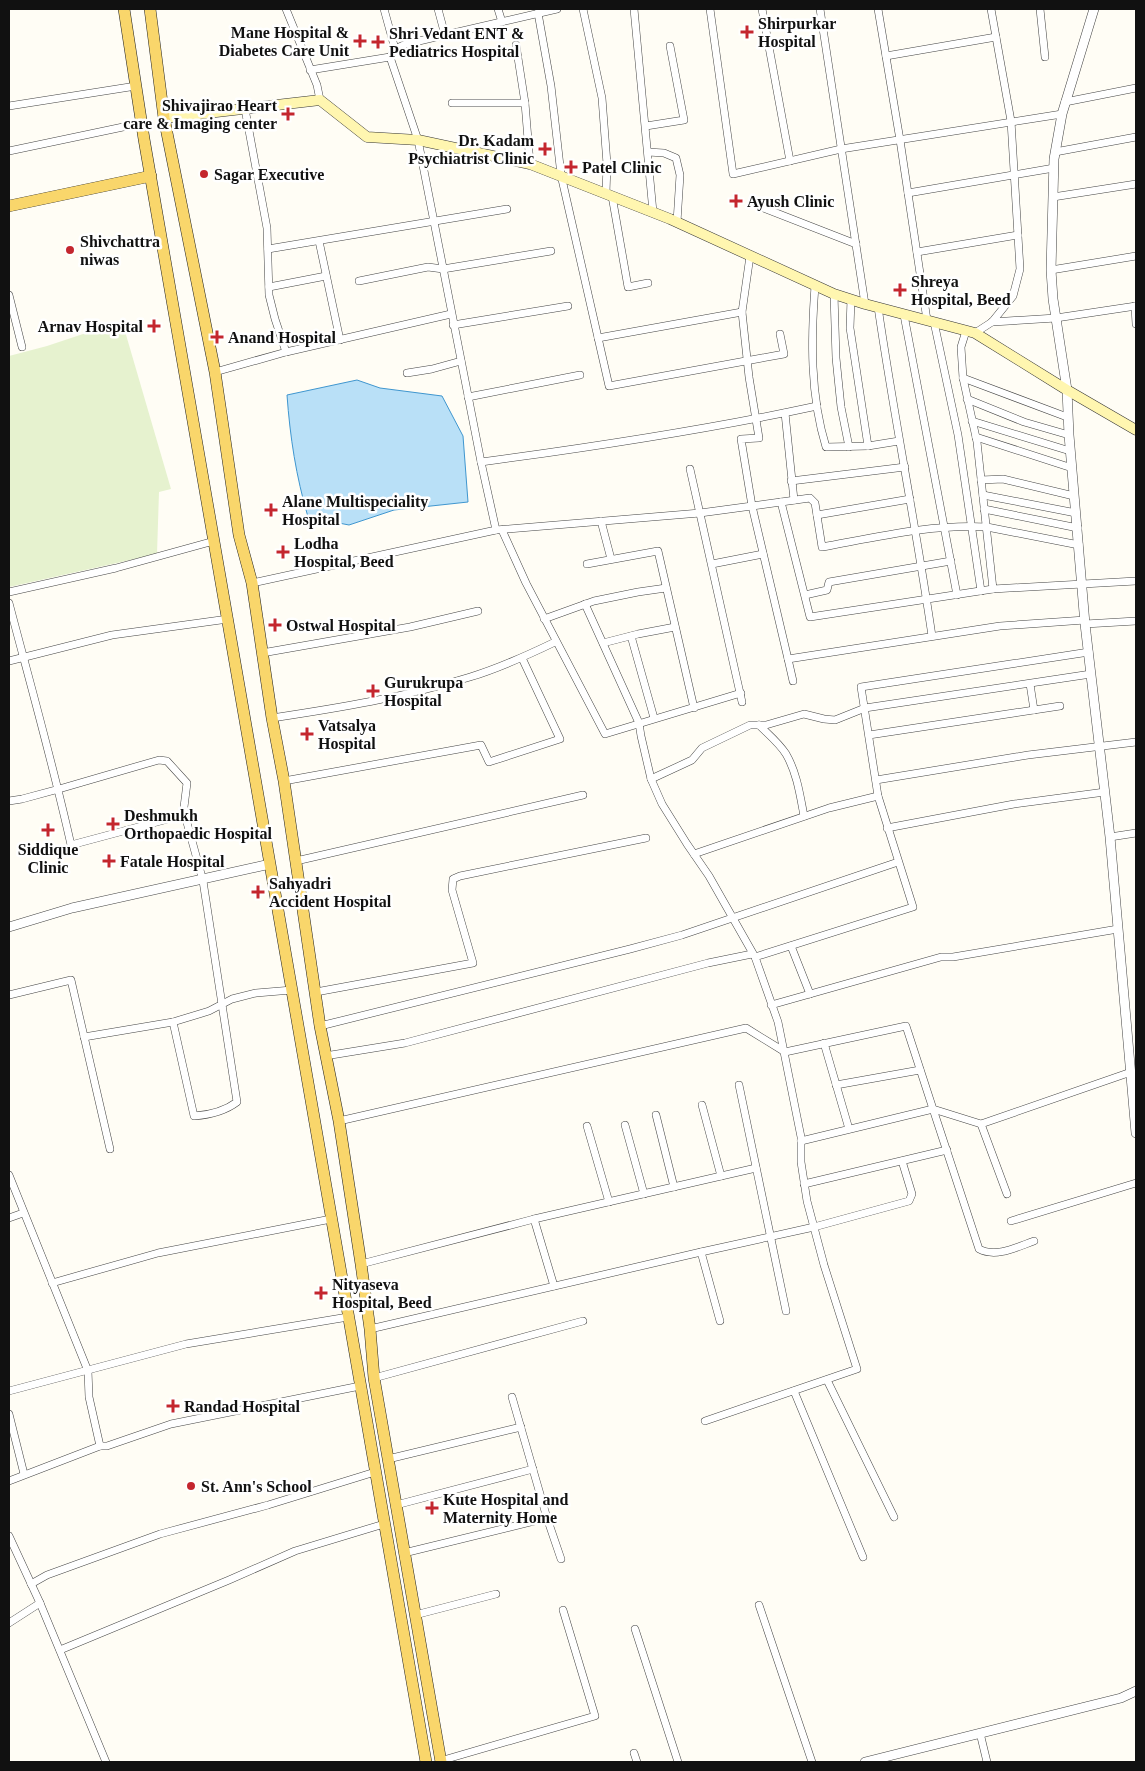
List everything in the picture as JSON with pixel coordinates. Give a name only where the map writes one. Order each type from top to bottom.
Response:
[{"type":"main road","points":[[124,9],[151,176],[426,1762]]},
{"type":"main road","points":[[150,9],[164,118],[215,372],[239,535],[252,583],[272,718],[284,781],[320,1026],[339,1121],[361,1264],[370,1328],[374,1378],[440,1762]]},
{"type":"main road","points":[[164,118],[320,100],[367,137],[418,140],[530,164],[677,222],[834,294],[971,332],[1136,430]]},
{"type":"main road","points":[[9,206],[151,176]]},
{"type":"street","points":[[286,9],[317,85],[320,100]]},
{"type":"street","points":[[384,9],[396,49]]},
{"type":"street","points":[[438,9],[445,35]]},
{"type":"street","points":[[498,9],[502,22]]},
{"type":"street","points":[[310,70],[390,57],[396,49],[406,44],[502,22],[527,12],[538,13],[557,9]]},
{"type":"street","points":[[583,9],[602,98],[609,195],[628,287],[648,283]]},
{"type":"street","points":[[634,9],[653,212]]},
{"type":"street","points":[[710,9],[733,174],[842,149],[1062,114]]},
{"type":"street","points":[[762,9],[790,161]]},
{"type":"street","points":[[820,9],[865,304]]},
{"type":"street","points":[[878,9],[917,252],[930,321],[958,435],[981,591]]},
{"type":"street","points":[[991,9],[1011,121],[1020,269],[1013,296],[992,322]]},
{"type":"street","points":[[1040,9],[1045,57]]},
{"type":"street","points":[[1094,9],[1065,102],[1055,152],[1051,270],[1066,390],[1085,622],[1110,837],[1136,1133]]},
{"type":"street","points":[[538,13],[551,86],[561,175],[609,386],[784,354],[780,334]]},
{"type":"street","points":[[886,56],[996,37]]},
{"type":"street","points":[[516,46],[525,103],[530,164]]},
{"type":"street","points":[[646,126],[684,120],[670,46]]},
{"type":"street","points":[[390,57],[418,140],[480,462],[499,530],[555,642],[605,734],[740,693]]},
{"type":"street","points":[[9,106],[136,86]]},
{"type":"street","points":[[1065,102],[1136,88]]},
{"type":"street","points":[[452,103],[525,103]]},
{"type":"street","points":[[245,109],[267,228],[269,287],[275,319],[286,352]]},
{"type":"street","points":[[9,151],[142,123]]},
{"type":"street","points":[[1055,152],[1136,137]]},
{"type":"street","points":[[648,152],[664,153],[676,158],[680,175],[677,222]]},
{"type":"street","points":[[908,193],[1054,168]]},
{"type":"street","points":[[1053,197],[1136,184]]},
{"type":"street","points":[[762,207],[856,244]]},
{"type":"street","points":[[268,249],[507,209]]},
{"type":"street","points":[[917,252],[1018,235]]},
{"type":"street","points":[[319,241],[340,340]]},
{"type":"street","points":[[359,281],[428,267],[443,269],[551,251]]},
{"type":"street","points":[[750,256],[742,312],[759,438],[741,439],[752,506],[793,681]]},
{"type":"street","points":[[1051,270],[1136,256]]},
{"type":"street","points":[[269,287],[326,276]]},
{"type":"street","points":[[814,286],[812,333],[817,406],[826,447],[868,446],[899,441]]},
{"type":"street","points":[[834,294],[836,358],[841,407],[849,447]]},
{"type":"street","points":[[9,295],[22,347]]},
{"type":"street","points":[[850,299],[850,328],[868,446]]},
{"type":"street","points":[[453,325],[568,306]]},
{"type":"street","points":[[993,589],[976,437],[963,378],[961,346],[971,332],[992,322],[1056,318],[1136,306],[1136,324]]},
{"type":"street","points":[[878,307],[932,636]]},
{"type":"street","points":[[598,338],[742,312]]},
{"type":"street","points":[[215,372],[286,352],[452,314]]},
{"type":"street","points":[[904,314],[957,595]]},
{"type":"street","points":[[407,373],[432,369],[461,361]]},
{"type":"street","points":[[468,397],[580,375]]},
{"type":"street","points":[[963,378],[1067,417]]},
{"type":"street","points":[[967,399],[1024,422],[1069,435]]},
{"type":"street","points":[[480,462],[594,447],[817,406]]},
{"type":"street","points":[[785,413],[794,500]]},
{"type":"street","points":[[972,421],[1070,451]]},
{"type":"street","points":[[976,437],[1072,468]]},
{"type":"street","points":[[791,481],[905,466]]},
{"type":"street","points":[[690,468],[742,702]]},
{"type":"street","points":[[981,480],[1003,479],[1074,496]]},
{"type":"street","points":[[983,496],[1076,513]]},
{"type":"street","points":[[252,583],[499,530],[700,513],[810,498],[815,503],[822,547],[915,530],[972,526],[987,527],[1079,545]]},
{"type":"street","points":[[816,515],[910,499]]},
{"type":"street","points":[[781,502],[810,617],[993,589],[1136,581]]},
{"type":"street","points":[[984,509],[1078,528]]},
{"type":"street","points":[[601,521],[611,559]]},
{"type":"street","points":[[9,592],[116,568],[214,541]]},
{"type":"street","points":[[587,564],[658,551],[694,708]]},
{"type":"street","points":[[712,564],[764,554]]},
{"type":"street","points":[[804,595],[827,590],[829,582],[951,561]]},
{"type":"street","points":[[544,619],[594,601],[666,588]]},
{"type":"street","points":[[9,603],[59,789],[71,845],[183,815]]},
{"type":"street","points":[[585,604],[639,723],[651,780],[662,804],[709,876],[733,918],[753,956],[778,1022],[801,1141],[804,1184],[824,1264],[857,1369],[705,1421]]},
{"type":"street","points":[[262,653],[410,627],[478,611]]},
{"type":"street","points":[[9,661],[112,635],[228,619]]},
{"type":"street","points":[[788,658],[1000,626],[1136,621]]},
{"type":"street","points":[[603,643],[675,627]]},
{"type":"street","points":[[631,636],[654,718]]},
{"type":"street","points":[[272,718],[343,707],[402,695],[471,677],[522,658],[555,642]]},
{"type":"street","points":[[325,1056],[406,1043],[708,963],[753,956],[791,946],[913,907],[878,796],[862,687],[1089,652]]},
{"type":"street","points":[[284,781],[480,745],[489,762],[560,739],[522,658]]},
{"type":"street","points":[[651,780],[692,760],[702,748],[750,725],[766,725],[804,714],[834,720],[865,708],[1091,674]]},
{"type":"street","points":[[1030,684],[1034,710]]},
{"type":"street","points":[[869,735],[1060,706]]},
{"type":"street","points":[[759,725],[786,753],[792,766],[804,816]]},
{"type":"street","points":[[876,780],[1028,755],[1136,742]]},
{"type":"street","points":[[9,801],[59,789],[159,760],[166,762],[187,783],[183,815],[186,819],[203,879],[238,1102],[229,1108],[194,1116],[173,1022]]},
{"type":"street","points":[[887,828],[1014,804],[1104,792]]},
{"type":"street","points":[[296,861],[583,795]]},
{"type":"street","points":[[694,854],[804,816],[878,796]]},
{"type":"street","points":[[1110,837],[1136,834]]},
{"type":"street","points":[[316,992],[473,962],[452,890],[453,880],[460,876],[646,838]]},
{"type":"street","points":[[320,1026],[682,935],[898,862]]},
{"type":"street","points":[[9,927],[72,908],[270,864]]},
{"type":"street","points":[[771,1005],[941,957],[954,957],[1118,929]]},
{"type":"street","points":[[791,946],[810,994]]},
{"type":"street","points":[[9,996],[71,980],[110,1149]]},
{"type":"street","points":[[84,1037],[173,1022],[210,1011],[232,999],[292,990]]},
{"type":"street","points":[[339,1121],[746,1028],[784,1052],[906,1026],[980,1249],[986,1252],[1000,1252],[1034,1241]]},
{"type":"street","points":[[824,1043],[849,1129]]},
{"type":"street","points":[[836,1084],[920,1070]]},
{"type":"street","points":[[801,1141],[933,1109],[981,1124],[1131,1072]]},
{"type":"street","points":[[739,1085],[786,1311]]},
{"type":"street","points":[[702,1105],[721,1176]]},
{"type":"street","points":[[656,1115],[674,1187]]},
{"type":"street","points":[[981,1124],[1007,1194]]},
{"type":"street","points":[[625,1125],[644,1194]]},
{"type":"street","points":[[587,1126],[609,1202]]},
{"type":"street","points":[[804,1184],[947,1150]]},
{"type":"street","points":[[370,1328],[814,1227],[909,1201],[912,1194],[902,1161]]},
{"type":"street","points":[[361,1264],[534,1219],[756,1168]]},
{"type":"street","points":[[9,1175],[23,1214],[88,1371],[89,1397],[100,1446]]},
{"type":"street","points":[[1011,1221],[1136,1183]]},
{"type":"street","points":[[9,1218],[23,1214]]},
{"type":"street","points":[[52,1283],[158,1253],[332,1219]]},
{"type":"street","points":[[534,1219],[554,1286]]},
{"type":"street","points":[[701,1252],[720,1321]]},
{"type":"street","points":[[9,1391],[186,1344],[348,1317]]},
{"type":"street","points":[[374,1378],[583,1321]]},
{"type":"street","points":[[827,1380],[894,1517]]},
{"type":"street","points":[[9,1481],[100,1446],[107,1446],[171,1424],[360,1386]]},
{"type":"street","points":[[794,1391],[863,1557]]},
{"type":"street","points":[[512,1397],[546,1518],[561,1559]]},
{"type":"street","points":[[9,1414],[24,1474]]},
{"type":"street","points":[[388,1459],[521,1427]]},
{"type":"street","points":[[396,1505],[533,1469]]},
{"type":"street","points":[[31,1584],[47,1575],[160,1534],[268,1505],[375,1472]]},
{"type":"street","points":[[404,1553],[546,1518]]},
{"type":"street","points":[[60,1650],[229,1580],[295,1550],[384,1524]]},
{"type":"street","points":[[9,1536],[40,1602],[106,1762]]},
{"type":"street","points":[[415,1615],[496,1594]]},
{"type":"street","points":[[9,1622],[40,1602]]},
{"type":"street","points":[[759,1605],[812,1762]]},
{"type":"street","points":[[440,1762],[595,1716],[563,1610]]},
{"type":"street","points":[[635,1629],[678,1762]]},
{"type":"street","points":[[865,1762],[1121,1698],[1136,1691]]},
{"type":"street","points":[[980,1733],[987,1762]]},
{"type":"street","points":[[634,1753],[637,1762]]},
{"type":"green space","points":[[122,321],[171,489],[159,492],[157,554],[9,587],[9,356],[47,346]]},
{"type":"water","points":[[357,380],[380,388],[442,396],[463,436],[468,502],[394,510],[349,525],[308,517],[294,456],[287,395]]},
{"type":"place","name":"Shirpurkar Hospital","points":[[747,32]]},
{"type":"place","name":"Mane Hospital & Diabetes Care Unit","points":[[360,41]]},
{"type":"place","name":"Shri Vedant ENT & Pediatrics Hospital","points":[[378,42]]},
{"type":"place","name":"Shivajirao Heart care & Imaging center","points":[[288,114]]},
{"type":"place","name":"Dr. Kadam Psychiatrist Clinic","points":[[545,149]]},
{"type":"place","name":"Patel Clinic","points":[[571,167]]},
{"type":"place","name":"Sagar Executive","points":[[204,174]]},
{"type":"place","name":"Ayush Clinic","points":[[736,201]]},
{"type":"place","name":"Shivchattra niwas","points":[[70,250]]},
{"type":"place","name":"Shreya Hospital, Beed","points":[[900,290]]},
{"type":"place","name":"Arnav Hospital","points":[[154,326]]},
{"type":"place","name":"Anand Hospital","points":[[217,337]]},
{"type":"place","name":"Alane Multispeciality Hospital","points":[[271,510]]},
{"type":"place","name":"Lodha Hospital, Beed","points":[[283,552]]},
{"type":"place","name":"Ostwal Hospital","points":[[275,625]]},
{"type":"place","name":"Gurukrupa Hospital","points":[[373,691]]},
{"type":"place","name":"Vatsalya Hospital","points":[[307,734]]},
{"type":"place","name":"Deshmukh Orthopaedic Hospital","points":[[113,824]]},
{"type":"place","name":"Siddique Clinic","points":[[48,830]]},
{"type":"place","name":"Fatale Hospital","points":[[109,861]]},
{"type":"place","name":"Sahyadri Accident Hospital","points":[[258,892]]},
{"type":"place","name":"Nityaseva Hospital, Beed","points":[[321,1293]]},
{"type":"place","name":"Randad Hospital","points":[[173,1406]]},
{"type":"place","name":"St. Ann's School","points":[[191,1486]]},
{"type":"place","name":"Kute Hospital and Maternity Home","points":[[432,1508]]}]
